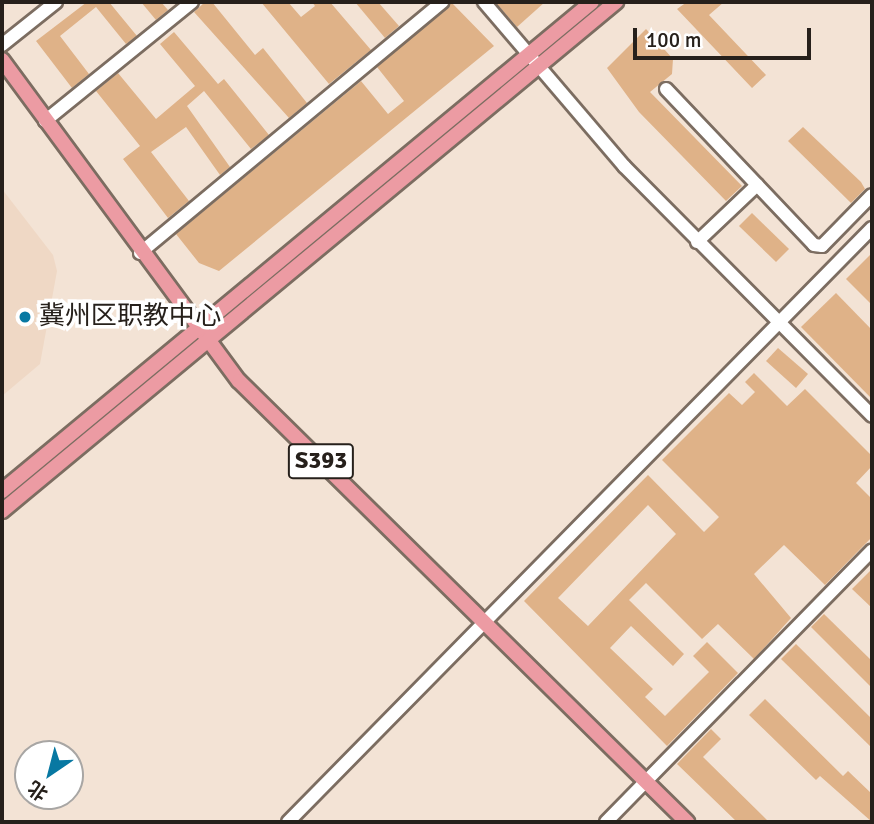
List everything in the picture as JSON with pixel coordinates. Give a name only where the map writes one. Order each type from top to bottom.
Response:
[{"type":"main road","points":[[2,491],[592,2]]},
{"type":"main road","points":[[2,511],[616,2]]},
{"type":"main road","name":"S393","points":[[2,60],[206,342],[687,822]]},
{"type":"street","points":[[2,46],[56,2]]},
{"type":"street","points":[[46,121],[192,2]]},
{"type":"street","points":[[140,253],[442,2]]},
{"type":"street","points":[[484,2],[537,67],[697,242],[872,416]]},
{"type":"street","points":[[666,89],[757,186],[822,246],[872,195]]},
{"type":"street","points":[[697,242],[757,186]]},
{"type":"street","points":[[288,822],[872,228]]},
{"type":"street","points":[[606,822],[872,550]]},
{"type":"shaded area","name":"冀州区职教中心","points":[[2,189],[53,255],[57,271],[40,364],[2,396]]},
{"type":"building","points":[[87,2],[109,2],[137,36],[126,44],[96,7],[60,36],[89,74],[72,88],[36,41]]},
{"type":"building","points":[[141,2],[161,2],[168,10],[156,20]]},
{"type":"building","points":[[205,2],[212,2],[255,55],[263,48],[307,103],[289,118],[194,12]]},
{"type":"building","points":[[261,2],[288,2],[301,17],[315,6],[312,2],[330,2],[371,50],[329,84]]},
{"type":"building","points":[[355,2],[378,2],[399,26],[385,38]]},
{"type":"building","points":[[451,2],[494,46],[219,271],[199,263],[176,234],[361,81],[388,114],[404,101],[377,67]]},
{"type":"building","points":[[495,2],[545,2],[517,27]]},
{"type":"building","points":[[687,2],[724,2],[709,15],[766,75],[752,88],[677,9]]},
{"type":"building","points":[[646,29],[673,59],[672,74],[650,92],[742,186],[726,201],[639,112],[607,68]]},
{"type":"building","points":[[174,32],[218,84],[224,79],[269,135],[251,149],[204,91],[187,106],[230,167],[220,175],[186,127],[151,152],[189,201],[168,218],[123,159],[140,146],[96,91],[118,73],[156,119],[195,86],[160,44]]},
{"type":"building","points":[[803,127],[861,182],[865,189],[851,203],[788,141]]},
{"type":"building","points":[[752,213],[789,249],[776,262],[739,226]]},
{"type":"building","points":[[872,253],[872,305],[846,279]]},
{"type":"building","points":[[836,293],[872,330],[872,399],[801,327]]},
{"type":"building","points":[[778,348],[808,374],[796,388],[766,361]]},
{"type":"building","points":[[754,373],[787,406],[805,389],[872,456],[872,466],[856,483],[872,499],[872,537],[825,585],[784,545],[754,574],[791,618],[754,659],[718,624],[702,639],[646,583],[629,600],[684,654],[673,666],[631,626],[610,648],[653,689],[645,697],[665,716],[709,672],[693,656],[707,642],[738,673],[667,746],[524,601],[648,475],[704,532],[719,517],[662,460],[729,393],[742,405],[755,392],[745,382]],"holes":[[[648,505],[676,534],[588,626],[558,598]]]},
{"type":"building","points":[[872,569],[872,608],[852,589]]},
{"type":"building","points":[[824,614],[872,661],[872,688],[811,627]]},
{"type":"building","points":[[796,644],[872,719],[872,748],[781,659]]},
{"type":"building","points":[[765,699],[843,776],[848,771],[872,794],[872,822],[820,776],[816,780],[749,715]]},
{"type":"building","points":[[711,729],[721,739],[703,757],[769,822],[737,822],[677,764]]},
{"type":"place","name":"冀州区职教中心","points":[[25,317]]}]
